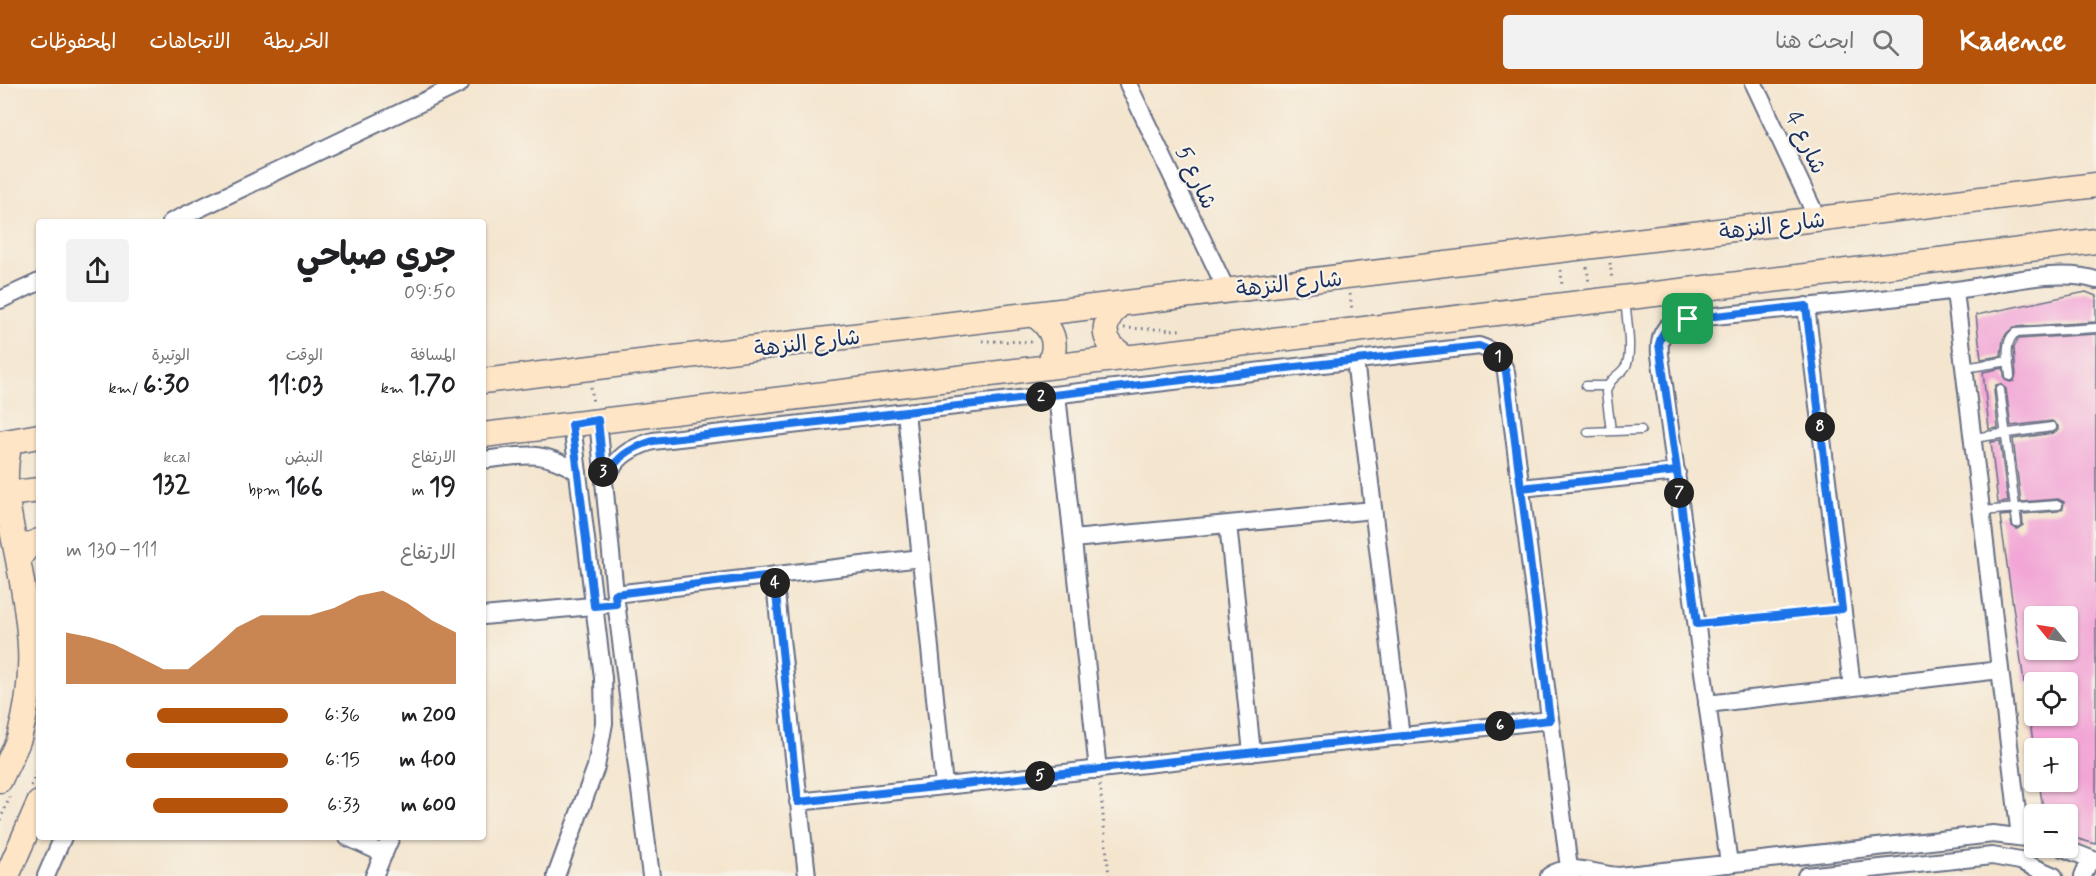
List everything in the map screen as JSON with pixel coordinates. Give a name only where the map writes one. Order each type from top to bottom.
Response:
[{"type":"main road","name":"شارع النزهة","points":[[486,381],[1034,315],[1121,313],[1226,289],[1349,277],[2096,185]]},
{"type":"main road","points":[[486,435],[1353,331],[1618,291],[2096,241]]},
{"type":"main road","points":[[1121,313],[1110,314],[1105,326],[1107,339],[1114,350],[1126,357]]},
{"type":"main road","points":[[1034,315],[1044,322],[1053,338],[1054,356],[1048,367]]},
{"type":"main road","points":[[0,780],[18,739],[29,696],[32,651],[18,559],[2,495],[5,443],[36,437]]},
{"type":"main road","points":[[2,495],[36,490]]},
{"type":"main road","points":[[18,559],[28,545],[36,542]]},
{"type":"main road","points":[[7,876],[36,810]]},
{"type":"street","points":[[177,219],[460,84]]},
{"type":"street","name":"شارع 5","points":[[1128,84],[1226,289]]},
{"type":"street","name":"شارع 4","points":[[1754,84],[1818,220]]},
{"type":"street","points":[[1729,864],[1659,344],[1662,334],[1668,325],[1678,320],[1955,291],[2053,276],[2083,275],[2096,280]]},
{"type":"street","points":[[0,300],[36,283]]},
{"type":"street","points":[[1955,291],[2000,670],[2024,819]]},
{"type":"street","points":[[1806,306],[1852,687]]},
{"type":"street","points":[[604,479],[615,461],[632,448],[653,441],[1479,346],[1492,351],[1501,360],[1506,372],[1569,868]]},
{"type":"street","points":[[1355,360],[1401,737]]},
{"type":"street","points":[[1058,395],[1098,770]]},
{"type":"street","points":[[906,412],[944,786]]},
{"type":"street","points":[[556,876],[596,767],[604,723],[603,678],[578,472],[588,422]]},
{"type":"street","points":[[588,422],[604,479],[615,599],[651,876]]},
{"type":"street","points":[[486,460],[525,454],[544,455],[578,472]]},
{"type":"street","points":[[1521,488],[1677,471]]},
{"type":"street","points":[[1073,539],[1373,510]]},
{"type":"street","points":[[1228,524],[1252,753]]},
{"type":"street","points":[[486,616],[594,606],[615,599],[774,575],[921,558]]},
{"type":"street","points":[[774,575],[807,876]]},
{"type":"street","points":[[1707,704],[2000,670]]},
{"type":"street","points":[[798,802],[1550,720]]},
{"type":"street","points":[[1549,876],[1556,871],[1569,868],[1582,868],[1594,875],[1619,876],[1993,834],[2024,838]]},
{"type":"street","points":[[62,840],[47,872],[64,876]]},
{"type":"street","points":[[354,840],[384,854]]},
{"type":"street","points":[[374,876],[390,840]]},
{"type":"street","points":[[2078,854],[2093,860],[2083,876]]},
{"type":"street","points":[[1806,876],[1916,870],[1992,856],[2020,861],[2054,876]]},
{"type":"lane","points":[[1611,431],[1606,392],[1610,380],[1624,368],[1629,355],[1618,291]]},
{"type":"lane","points":[[2010,376],[2007,343],[2015,333],[2096,328]]},
{"type":"lane","points":[[1964,368],[2009,361]]},
{"type":"lane","points":[[1586,386],[1608,386]]},
{"type":"lane","points":[[2000,390],[2017,523]]},
{"type":"lane","points":[[1973,438],[2052,427]]},
{"type":"lane","points":[[1588,432],[1641,430]]},
{"type":"lane","points":[[1981,511],[2058,505]]},
{"type":"path","points":[[1610,263],[1618,291]]},
{"type":"path","points":[[1578,266],[1586,265],[1589,286],[1580,287]]},
{"type":"path","points":[[1569,267],[1561,268],[1563,289],[1571,288]]},
{"type":"path","points":[[1349,277],[1353,331]]},
{"type":"path","points":[[1121,313],[1124,328],[1190,330]]},
{"type":"path","points":[[980,341],[1037,343]]},
{"type":"path","points":[[588,369],[588,422]]},
{"type":"path","points":[[1697,624],[1842,609]]},
{"type":"path","points":[[1098,770],[1109,876]]},
{"type":"building","points":[[2086,292],[2096,296],[2096,322],[2014,327],[2003,339],[2001,356],[1981,359],[1976,315]]},
{"type":"building","points":[[2096,334],[2096,844],[2078,839],[2078,804],[2042,804],[2041,792],[2078,792],[2078,738],[2032,738],[2031,726],[2078,726],[2078,672],[2024,672],[2024,682],[2000,516],[2010,515],[2012,526],[2017,529],[2023,525],[2022,514],[2058,511],[2063,508],[2064,502],[2058,499],[2021,502],[2013,439],[2053,433],[2058,430],[2058,426],[2052,421],[2011,426],[2006,389],[2000,384],[1996,385],[1994,390],[1998,428],[1989,429],[1983,372],[2003,368],[2005,380],[2014,381],[2016,375],[2014,348],[2018,339]]},
{"type":"building","points":[[2000,441],[2008,502],[1998,503],[1991,442]]},
{"type":"route","points":[[1688,319],[1678,320],[1668,325],[1659,344],[1677,471],[1521,488],[1506,372],[1501,360],[1492,351],[1479,346],[653,441],[632,448],[615,461],[604,479],[598,420],[572,424],[594,606],[616,604],[615,594],[774,575],[798,802],[1550,720],[1521,488],[1599,480],[1677,471],[1697,624],[1842,609],[1806,306],[1688,319]]}]
